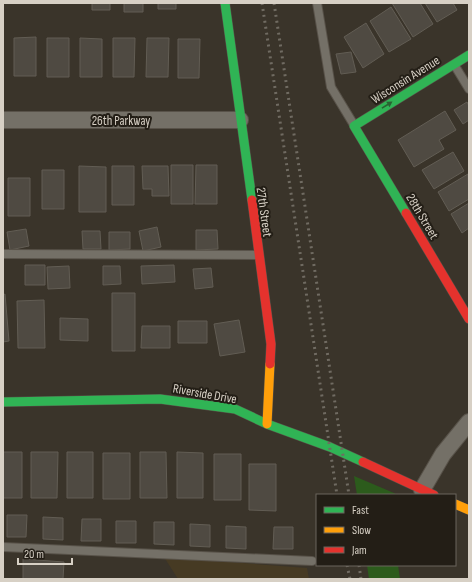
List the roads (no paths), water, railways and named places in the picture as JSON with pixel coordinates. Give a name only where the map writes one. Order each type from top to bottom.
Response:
[{"type":"street","name":"27th Street","points":[[225,3],[271,344],[267,424]]},
{"type":"street","name":"Wisconsin Avenue","points":[[354,126],[469,55]]},
{"type":"street","name":"26th Parkway","points":[[3,120],[240,120]]},
{"type":"street","name":"28th Street","points":[[354,126],[469,319]]},
{"type":"street","name":"Riverside Drive","points":[[3,402],[160,398],[235,409],[267,424],[330,447],[428,492]]},
{"type":"street","points":[[428,492],[443,454],[469,422]]},
{"type":"street","points":[[456,504],[469,510]]},
{"type":"lane","points":[[317,3],[331,87],[354,126]]},
{"type":"lane","points":[[454,64],[469,89]]},
{"type":"lane","points":[[3,254],[258,255]]},
{"type":"lane","points":[[3,548],[312,561]]},
{"type":"railway","points":[[262,3],[337,494]]},
{"type":"railway","points":[[274,3],[349,494]]},
{"type":"railway","points":[[347,566],[350,579]]},
{"type":"railway","points":[[359,566],[361,579]]}]
